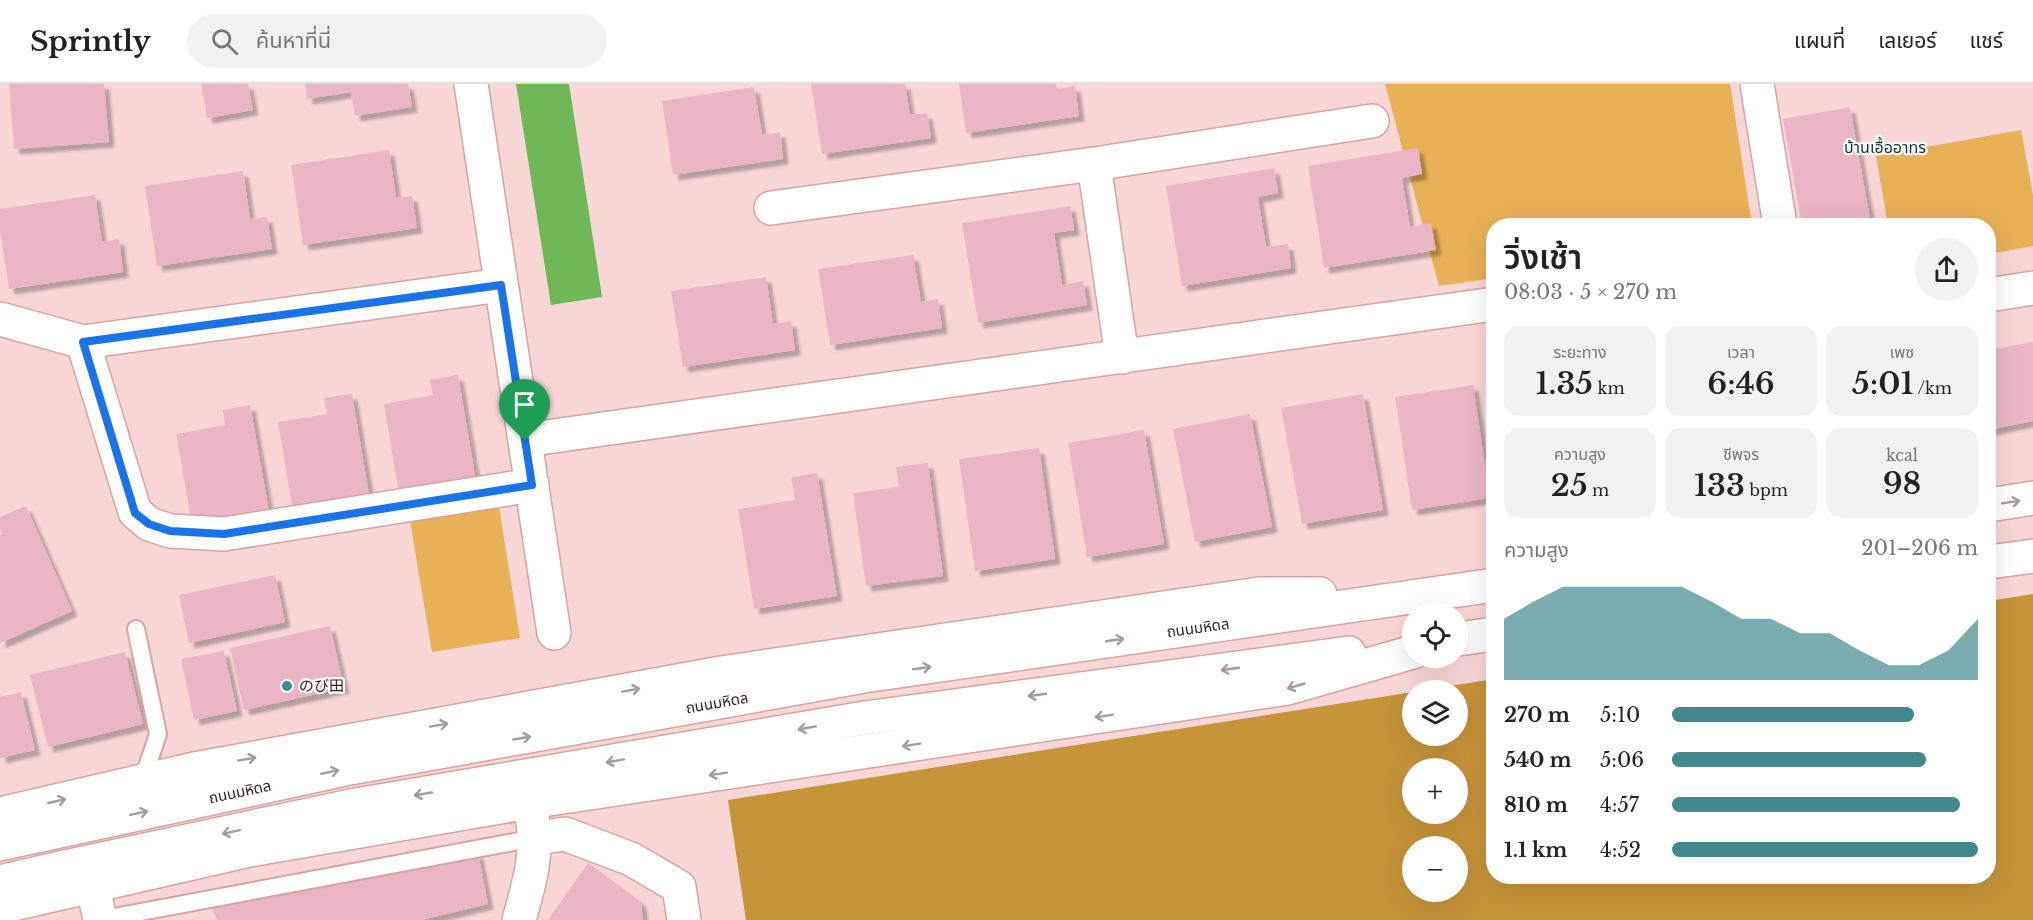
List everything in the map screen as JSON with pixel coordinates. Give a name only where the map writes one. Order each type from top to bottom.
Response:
[{"type":"main road","points":[[471,84],[554,633]]},
{"type":"main road","points":[[1757,84],[1779,218]]},
{"type":"main road","points":[[771,208],[1094,164],[1372,121]]},
{"type":"main road","points":[[1094,164],[1122,357]]},
{"type":"main road","points":[[0,320],[83,342],[501,285]]},
{"type":"main road","points":[[1996,294],[2033,288]]},
{"type":"main road","points":[[525,441],[1485,306]]},
{"type":"main road","points":[[83,342],[135,513],[149,524],[170,531],[224,534],[532,485]]},
{"type":"main road","points":[[1996,504],[2033,498]]},
{"type":"main road","points":[[1996,561],[2033,556]]},
{"type":"main road","name":"ถนนมหิดล","points":[[0,844],[350,768],[864,676],[1486,586]]},
{"type":"main road","name":"ถนนมหิดล","points":[[0,814],[194,769],[721,673],[1259,594],[1440,593]]},
{"type":"main road","points":[[1468,638],[1486,635]]},
{"type":"main road","points":[[0,882],[60,867],[356,806],[865,718],[1402,646]]},
{"type":"main road","points":[[9,902],[93,886],[250,850],[529,802],[1288,688],[1402,655]]},
{"type":"main road","points":[[519,920],[532,870],[536,838],[529,802]]},
{"type":"main road","points":[[536,838],[565,834],[631,859],[679,887],[684,920]]},
{"type":"main road","points":[[93,886],[99,920]]},
{"type":"lane","points":[[136,629],[158,734],[142,782]]},
{"type":"lane","points":[[99,920],[536,838]]},
{"type":"shaded area","points":[[516,84],[569,84],[602,297],[551,305]]},
{"type":"shaded area","points":[[1385,84],[1730,84],[1751,218],[1486,218],[1486,279],[1439,286]]},
{"type":"shaded area","points":[[2021,130],[2033,195],[2033,246],[1996,253],[1996,218],[1887,218],[1876,156]]},
{"type":"shaded area","points":[[498,501],[520,638],[432,652],[409,515]]},
{"type":"shaded area","points":[[2033,594],[2033,920],[746,920],[728,800],[1402,694],[1402,746],[1468,746],[1468,683],[1486,680],[1486,884],[1996,884],[1996,600]]},
{"type":"building","points":[[9,84],[104,84],[109,142],[14,149]]},
{"type":"building","points":[[201,84],[248,84],[253,110],[207,118]]},
{"type":"building","points":[[305,84],[408,84],[412,107],[355,116],[351,92],[307,99]]},
{"type":"building","points":[[811,84],[905,84],[910,115],[927,113],[931,138],[822,154]]},
{"type":"building","points":[[959,84],[1056,84],[1057,89],[1075,86],[1079,116],[966,133]]},
{"type":"building","points":[[754,87],[762,135],[780,132],[783,159],[673,175],[662,101]]},
{"type":"building","points":[[1850,107],[1870,218],[1801,218],[1783,119]]},
{"type":"building","points":[[1418,148],[1422,174],[1402,178],[1410,227],[1431,223],[1436,250],[1324,268],[1308,166]]},
{"type":"building","points":[[389,150],[396,198],[412,196],[417,228],[303,245],[291,165]]},
{"type":"building","points":[[1274,168],[1278,193],[1258,197],[1266,247],[1288,244],[1291,268],[1182,286],[1166,186]]},
{"type":"building","points":[[243,171],[250,219],[267,217],[272,249],[157,266],[145,186]]},
{"type":"building","points":[[95,195],[102,242],[119,239],[123,272],[9,289],[0,231],[0,209]]},
{"type":"building","points":[[1070,206],[1074,230],[1054,233],[1062,285],[1083,281],[1087,305],[978,323],[962,223]]},
{"type":"building","points":[[913,255],[921,302],[938,299],[942,328],[830,345],[818,269]]},
{"type":"building","points":[[766,277],[773,324],[791,321],[795,350],[683,367],[671,291]]},
{"type":"building","points":[[2033,342],[2033,421],[1996,429],[1996,349]]},
{"type":"building","points":[[458,375],[477,487],[400,500],[384,404],[433,395],[430,380]]},
{"type":"building","points":[[1473,385],[1486,471],[1486,499],[1412,510],[1395,397]]},
{"type":"building","points":[[352,394],[371,506],[294,518],[278,422],[327,414],[324,398]]},
{"type":"building","points":[[1363,394],[1383,510],[1302,524],[1281,408]]},
{"type":"building","points":[[250,405],[270,517],[193,530],[176,434],[225,425],[223,410]]},
{"type":"building","points":[[1250,414],[1272,527],[1195,542],[1173,429]]},
{"type":"building","points":[[1144,430],[1164,544],[1087,557],[1068,443]]},
{"type":"building","points":[[1039,448],[1055,559],[975,571],[959,459]]},
{"type":"building","points":[[928,463],[943,576],[866,586],[853,493],[899,487],[896,467]]},
{"type":"building","points":[[817,473],[837,596],[754,609],[738,509],[795,500],[791,477]]},
{"type":"building","points":[[26,506],[72,611],[0,643],[0,535],[2,534],[0,517]]},
{"type":"building","points":[[275,575],[285,622],[189,643],[179,595]]},
{"type":"building","points":[[330,626],[344,688],[244,710],[230,648]]},
{"type":"building","points":[[224,651],[237,711],[194,720],[181,659]]},
{"type":"building","points":[[125,652],[143,724],[48,747],[30,675]]},
{"type":"building","points":[[21,692],[35,750],[0,758],[0,697]]},
{"type":"building","points":[[478,853],[488,904],[421,920],[217,920],[211,906]]},
{"type":"building","points":[[588,863],[641,902],[643,920],[548,920]]},
{"type":"place","name":"のび田","points":[[287,686]]},
{"type":"district","name":"บ้านเอื้ออาทร","points":[[1885,147]]},
{"type":"route","points":[[501,285],[525,441],[532,485],[224,534],[170,531],[149,524],[135,513],[83,342],[501,285]]}]
